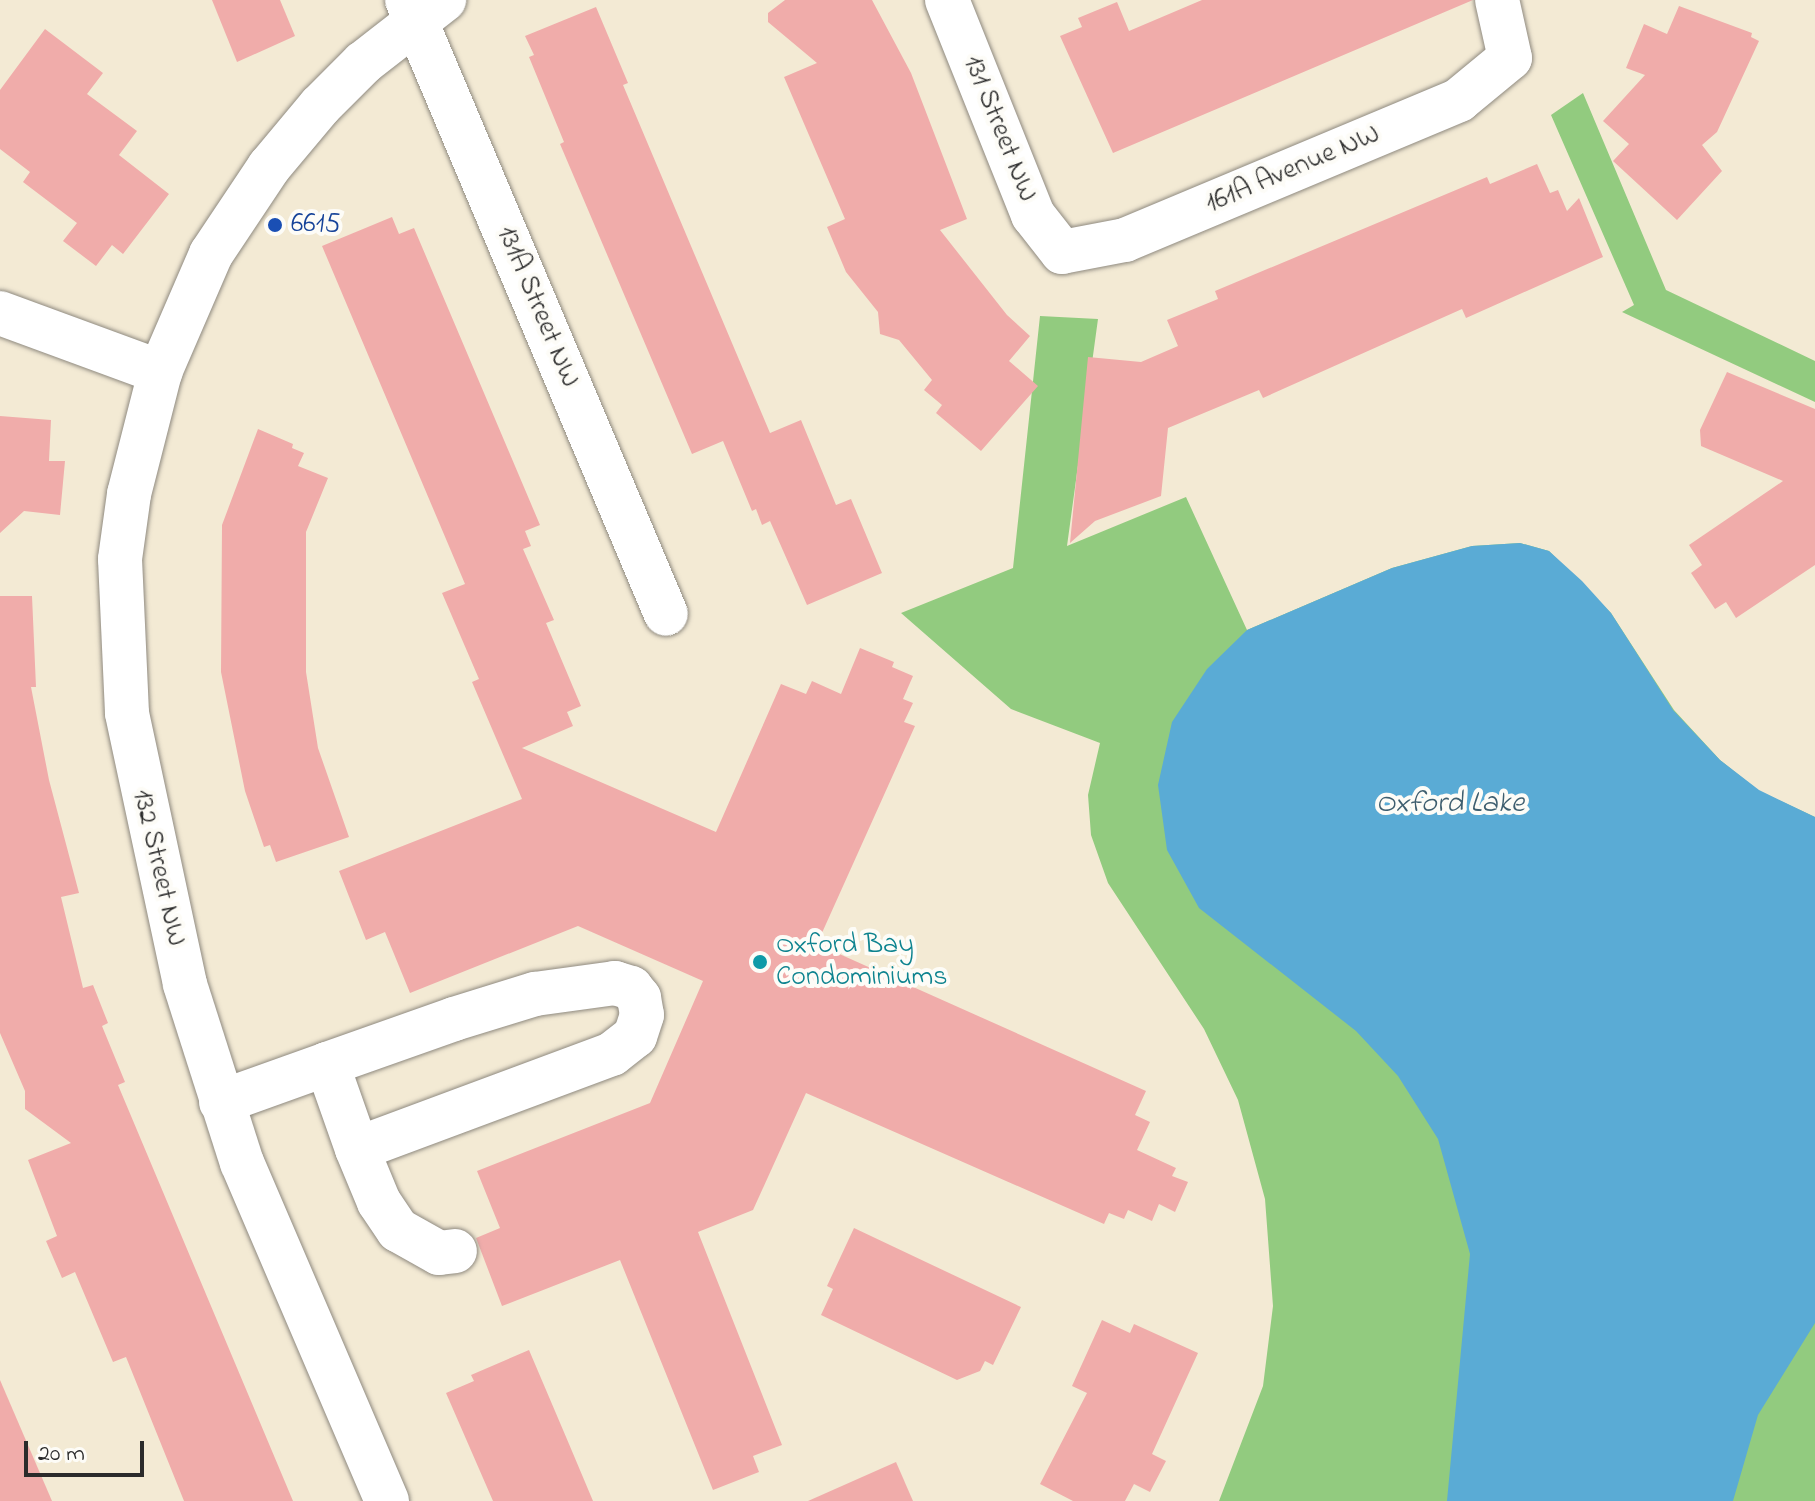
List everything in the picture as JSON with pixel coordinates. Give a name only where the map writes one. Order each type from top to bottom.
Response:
[{"type":"street","name":"131 Street NW","points":[[947,0],[1033,215],[1062,252]]},
{"type":"street","name":"161A Avenue NW","points":[[1062,252],[1125,240],[1459,100],[1510,58],[1497,0]]},
{"type":"street","name":"132 Street NW","points":[[387,1501],[221,1102],[185,984],[137,777],[121,666],[120,559],[129,494],[160,372],[211,254],[269,167],[363,63],[423,7]]},
{"type":"street","name":"131A Street NW","points":[[423,7],[666,614]]},
{"type":"street","points":[[0,313],[160,372]]},
{"type":"street","points":[[221,1102],[535,994],[615,983],[631,988],[639,998],[642,1015],[635,1036],[612,1054],[357,1149]]},
{"type":"street","points":[[327,1064],[379,1202],[398,1230],[439,1253],[455,1251]]},
{"type":"green space","points":[[1583,93],[1666,290],[1815,361],[1815,402],[1622,312],[1634,305],[1551,115]]},
{"type":"green space","name":"Oxford Lake","points":[[1040,316],[1098,319],[1067,546],[1186,497],[1247,630],[1392,568],[1472,546],[1520,543],[1549,551],[1611,613],[1674,710],[1720,760],[1759,791],[1815,817],[1815,1501],[1219,1501],[1263,1386],[1273,1306],[1265,1199],[1238,1100],[1204,1029],[1108,883],[1091,835],[1088,795],[1100,743],[1011,709],[901,613],[1013,568]]},
{"type":"water","name":"Oxford Lake","points":[[1520,543],[1549,551],[1582,581],[1611,613],[1673,710],[1720,760],[1759,790],[1815,817],[1815,1323],[1758,1415],[1733,1501],[1447,1501],[1470,1254],[1438,1139],[1398,1076],[1356,1031],[1199,908],[1167,850],[1158,785],[1172,722],[1207,669],[1247,630],[1392,568],[1472,546]]},
{"type":"building","points":[[212,0],[280,0],[295,36],[237,62]]},
{"type":"building","points":[[785,0],[872,0],[911,73],[967,219],[940,230],[1007,315],[1030,336],[1009,361],[1038,386],[981,451],[936,413],[942,405],[924,390],[932,380],[899,340],[880,334],[878,312],[846,272],[827,227],[845,219],[784,77],[817,63],[768,22],[768,13]]},
{"type":"building","points":[[1202,0],[1473,0],[1113,153],[1060,36],[1082,27],[1078,18],[1117,2],[1129,31]]},
{"type":"building","points":[[1679,6],[1752,33],[1751,37],[1759,41],[1717,132],[1702,145],[1722,171],[1677,220],[1613,161],[1629,144],[1603,121],[1645,75],[1626,68],[1644,24],[1667,34]]},
{"type":"building","points":[[596,7],[628,83],[623,85],[770,433],[801,420],[836,505],[851,499],[882,573],[807,605],[770,521],[762,525],[756,509],[752,511],[723,441],[692,454],[560,144],[564,142],[529,57],[534,55],[525,36]]},
{"type":"building","points":[[45,29],[103,73],[87,94],[137,131],[119,155],[169,194],[123,254],[112,245],[96,266],[63,241],[77,223],[23,182],[30,172],[0,149],[0,90]]},
{"type":"building","points":[[1537,164],[1550,193],[1558,190],[1567,211],[1579,198],[1603,257],[1466,318],[1462,309],[1263,398],[1259,390],[1168,428],[1161,496],[1095,521],[1070,543],[1088,357],[1141,362],[1178,346],[1167,320],[1218,299],[1215,291],[1487,177],[1490,184]]},
{"type":"building","name":"Oxford Bay Condominiums","points":[[392,217],[399,234],[414,228],[540,525],[525,531],[531,546],[523,549],[554,620],[546,623],[581,706],[567,712],[573,726],[522,748],[716,832],[781,684],[806,694],[812,681],[841,694],[860,648],[894,662],[892,667],[913,676],[903,699],[913,703],[904,722],[915,726],[817,944],[1146,1091],[1135,1115],[1150,1122],[1137,1150],[1176,1168],[1172,1176],[1188,1182],[1175,1212],[1159,1204],[1152,1221],[1128,1210],[1124,1219],[1109,1213],[1104,1224],[806,1093],[753,1210],[698,1232],[782,1445],[753,1456],[759,1472],[713,1490],[620,1260],[502,1306],[476,1238],[500,1228],[477,1171],[650,1103],[703,981],[578,926],[410,993],[385,932],[366,940],[339,871],[522,799],[472,682],[479,679],[442,593],[465,584],[322,246]]},
{"type":"building","points":[[1727,372],[1815,409],[1815,565],[1736,618],[1726,602],[1715,609],[1691,573],[1702,565],[1689,545],[1783,481],[1701,446],[1700,430]]},
{"type":"building","points":[[0,416],[51,420],[49,461],[65,461],[60,515],[24,511],[0,533]]},
{"type":"building","points":[[258,429],[293,444],[292,448],[304,453],[298,466],[328,478],[306,532],[306,672],[318,748],[349,837],[276,862],[270,845],[264,847],[245,791],[221,672],[222,525]]},
{"type":"building","points":[[0,596],[32,596],[36,687],[31,687],[49,780],[79,893],[61,897],[83,988],[93,985],[108,1023],[102,1026],[125,1082],[118,1085],[293,1501],[184,1501],[126,1357],[113,1362],[75,1272],[62,1278],[46,1241],[57,1236],[28,1160],[71,1143],[25,1109],[25,1091],[0,1033]]},
{"type":"building","points":[[854,1228],[1021,1307],[993,1365],[985,1361],[980,1371],[957,1380],[821,1315],[833,1289],[827,1286]]},
{"type":"building","points":[[1102,1320],[1130,1333],[1134,1324],[1198,1353],[1152,1454],[1166,1461],[1150,1492],[1134,1484],[1125,1501],[1073,1501],[1040,1484],[1087,1393],[1072,1386]]},
{"type":"building","points":[[529,1350],[593,1501],[493,1501],[446,1393],[474,1381],[471,1375]]},
{"type":"building","points":[[0,1380],[52,1501],[0,1501]]},
{"type":"building","points":[[896,1462],[913,1501],[808,1501]]},
{"type":"place","name":"6615","points":[[275,225]]},
{"type":"place","name":"Oxford Bay Condominiums","points":[[760,962]]}]
